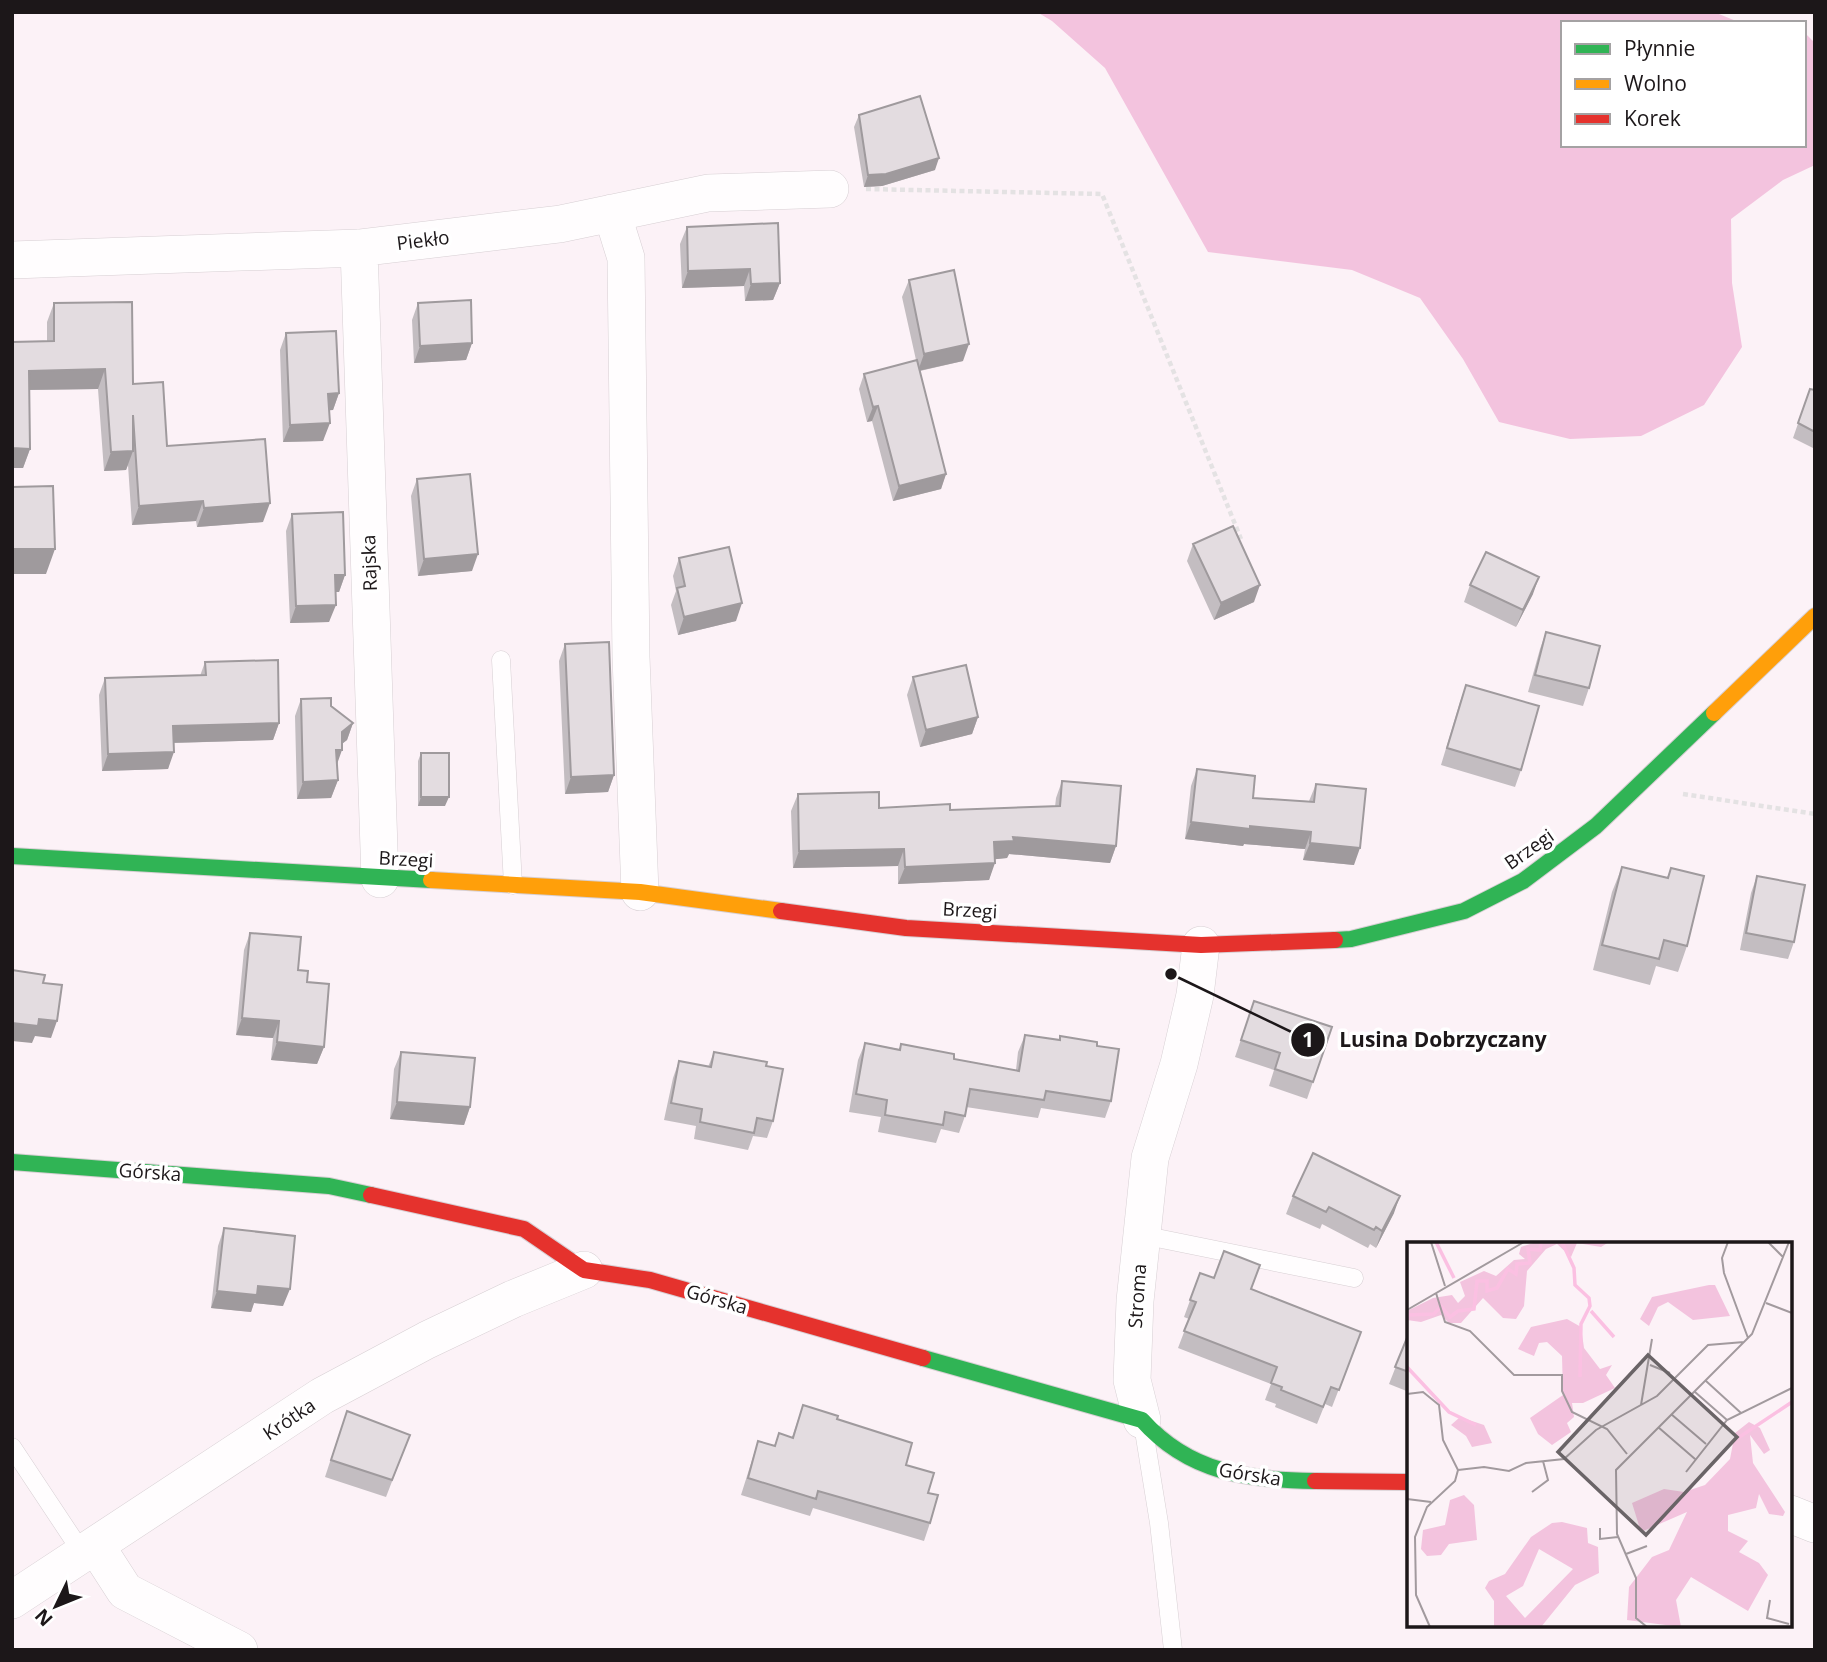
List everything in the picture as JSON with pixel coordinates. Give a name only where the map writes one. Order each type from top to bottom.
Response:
[{"type":"street","name":"Piekło","points":[[12,260],[359,248],[559,224],[708,193],[830,189]]},
{"type":"street","points":[[612,213],[626,258],[631,657],[640,892]]},
{"type":"street","name":"Rajska","points":[[359,248],[380,879]]},
{"type":"street","name":"Brzegi","points":[[12,856],[640,892],[906,928],[1201,945],[1351,939],[1464,911],[1523,881],[1596,826],[1815,616]]},
{"type":"street","name":"Stroma","points":[[1142,1420],[1132,1380],[1135,1301],[1150,1158],[1179,1064],[1195,995],[1201,945]]},
{"type":"street","name":"Górska","points":[[12,1162],[329,1186],[524,1229],[584,1270],[663,1283],[1142,1420],[1159,1439],[1212,1469],[1247,1478],[1407,1482]]},
{"type":"street","name":"Krótka","points":[[12,1600],[322,1396],[439,1334],[513,1299],[584,1270]]},
{"type":"street","points":[[1792,1515],[1815,1524]]},
{"type":"street","points":[[89,1550],[125,1591],[239,1650]]},
{"type":"lane","points":[[501,660],[513,886]]},
{"type":"lane","points":[[1142,1235],[1354,1278]]},
{"type":"lane","name":"Stroma","points":[[1142,1420],[1159,1523],[1173,1650]]},
{"type":"lane","points":[[12,1447],[89,1550]]},
{"type":"path","points":[[830,189],[1102,194],[1241,539]]},
{"type":"path","points":[[1637,787],[1815,814]]},
{"type":"shaded area","points":[[1037,12],[1714,12],[1736,21],[1561,21],[1561,147],[1806,147],[1806,34],[1815,43],[1815,165],[1783,180],[1731,219],[1732,283],[1742,347],[1704,405],[1641,436],[1570,439],[1499,422],[1463,359],[1420,298],[1352,270],[1208,252],[1105,68],[1052,21]]},
{"type":"building","points":[[920,96],[939,158],[886,174],[868,175],[859,115]]},
{"type":"building","points":[[778,223],[780,283],[751,284],[750,269],[688,271],[687,227]]},
{"type":"building","points":[[954,270],[969,344],[924,354],[909,280]]},
{"type":"building","points":[[471,300],[472,343],[420,346],[418,303]]},
{"type":"building","points":[[132,302],[133,384],[163,382],[167,446],[265,439],[270,503],[204,508],[203,501],[139,506],[133,415],[133,451],[111,452],[105,369],[29,371],[30,449],[12,448],[12,342],[54,341],[54,303]]},
{"type":"building","points":[[336,331],[339,393],[328,394],[330,423],[290,425],[286,333]]},
{"type":"building","points":[[917,360],[946,474],[899,486],[878,406],[873,407],[864,374]]},
{"type":"building","points":[[1810,389],[1815,390],[1815,432],[1798,423]]},
{"type":"building","points":[[470,474],[478,554],[424,559],[417,479]]},
{"type":"building","points":[[53,486],[55,549],[12,549],[12,487]]},
{"type":"building","points":[[343,512],[345,575],[335,575],[336,605],[296,606],[292,514]]},
{"type":"building","points":[[1233,526],[1260,585],[1221,603],[1193,544]]},
{"type":"building","points":[[729,547],[742,603],[684,617],[677,588],[685,586],[679,558]]},
{"type":"building","points":[[1486,552],[1539,577],[1523,610],[1470,585]]},
{"type":"building","points":[[1546,632],[1600,646],[1589,688],[1535,675]]},
{"type":"building","points":[[609,642],[614,775],[571,777],[565,644]]},
{"type":"building","points":[[278,660],[279,723],[173,726],[174,752],[108,754],[105,678],[206,675],[205,662]]},
{"type":"building","points":[[966,665],[978,717],[926,730],[913,677]]},
{"type":"building","points":[[1466,685],[1539,706],[1521,770],[1447,748]]},
{"type":"building","points":[[331,698],[331,706],[353,723],[342,732],[342,750],[336,750],[338,780],[303,782],[301,699]]},
{"type":"building","points":[[421,753],[449,753],[449,797],[421,797]]},
{"type":"building","points":[[1197,769],[1255,776],[1253,798],[1314,802],[1316,784],[1366,789],[1360,848],[1310,843],[1311,832],[1191,822]]},
{"type":"building","points":[[1062,781],[1121,786],[1116,846],[1013,837],[1014,841],[994,842],[995,863],[905,867],[904,849],[799,851],[798,794],[879,792],[879,808],[950,804],[950,810],[1060,806]]},
{"type":"building","points":[[1622,867],[1668,878],[1671,868],[1704,876],[1687,946],[1664,940],[1659,959],[1602,945]]},
{"type":"building","points":[[1757,876],[1805,885],[1794,942],[1746,933]]},
{"type":"building","points":[[250,933],[301,937],[298,970],[308,971],[307,982],[329,984],[324,1047],[277,1042],[279,1021],[242,1018]]},
{"type":"building","points":[[12,970],[45,975],[43,983],[62,985],[57,1021],[39,1019],[38,1026],[12,1023]]},
{"type":"building","points":[[1254,1001],[1332,1027],[1313,1082],[1275,1069],[1280,1053],[1241,1040]]},
{"type":"building","points":[[1025,1035],[1060,1040],[1060,1036],[1097,1042],[1097,1046],[1119,1049],[1111,1101],[1046,1091],[1044,1100],[970,1089],[965,1116],[945,1112],[943,1125],[885,1115],[887,1100],[856,1094],[865,1043],[900,1050],[901,1044],[954,1054],[954,1059],[1019,1071]]},
{"type":"building","points":[[401,1052],[475,1058],[470,1107],[397,1102]]},
{"type":"building","points":[[714,1052],[767,1062],[766,1066],[783,1069],[773,1121],[757,1118],[754,1133],[700,1122],[702,1109],[671,1103],[679,1061],[711,1067]]},
{"type":"building","points":[[1313,1153],[1400,1196],[1382,1231],[1376,1227],[1374,1230],[1329,1207],[1326,1212],[1293,1196]]},
{"type":"building","points":[[224,1228],[295,1236],[290,1289],[258,1286],[257,1295],[217,1291]]},
{"type":"building","points":[[1224,1251],[1260,1265],[1251,1289],[1361,1332],[1339,1390],[1331,1387],[1323,1407],[1281,1390],[1282,1387],[1271,1383],[1277,1367],[1184,1331],[1196,1302],[1190,1300],[1200,1273],[1214,1278]]},
{"type":"building","points":[[1407,1338],[1407,1371],[1395,1367]]},
{"type":"building","points":[[803,1405],[912,1443],[906,1465],[934,1473],[928,1493],[938,1495],[930,1523],[818,1491],[816,1499],[748,1478],[758,1441],[775,1446],[779,1433],[793,1438]]},
{"type":"building","points":[[347,1411],[410,1435],[392,1480],[331,1460]]},
{"type":"traffic: fast","points":[[1335,940],[1351,939],[1464,911],[1523,881],[1596,826],[1714,713]]},
{"type":"traffic: fast","points":[[12,856],[431,880]]},
{"type":"traffic: fast","points":[[12,1162],[329,1186],[371,1195]]},
{"type":"traffic: fast","points":[[923,1358],[1142,1420],[1179,1452],[1221,1470],[1266,1478],[1315,1481]]},
{"type":"traffic: slow","points":[[1714,713],[1815,616]]},
{"type":"traffic: slow","points":[[431,880],[640,892],[781,911]]},
{"type":"traffic: jam","points":[[781,911],[906,928],[1201,945],[1335,940]]},
{"type":"traffic: jam","points":[[371,1195],[524,1229],[584,1270],[650,1280],[923,1358]]},
{"type":"traffic: jam","points":[[1315,1481],[1407,1482]]},
{"type":"place","name":"Lusina Dobrzyczany","points":[[1171,974]]}]
